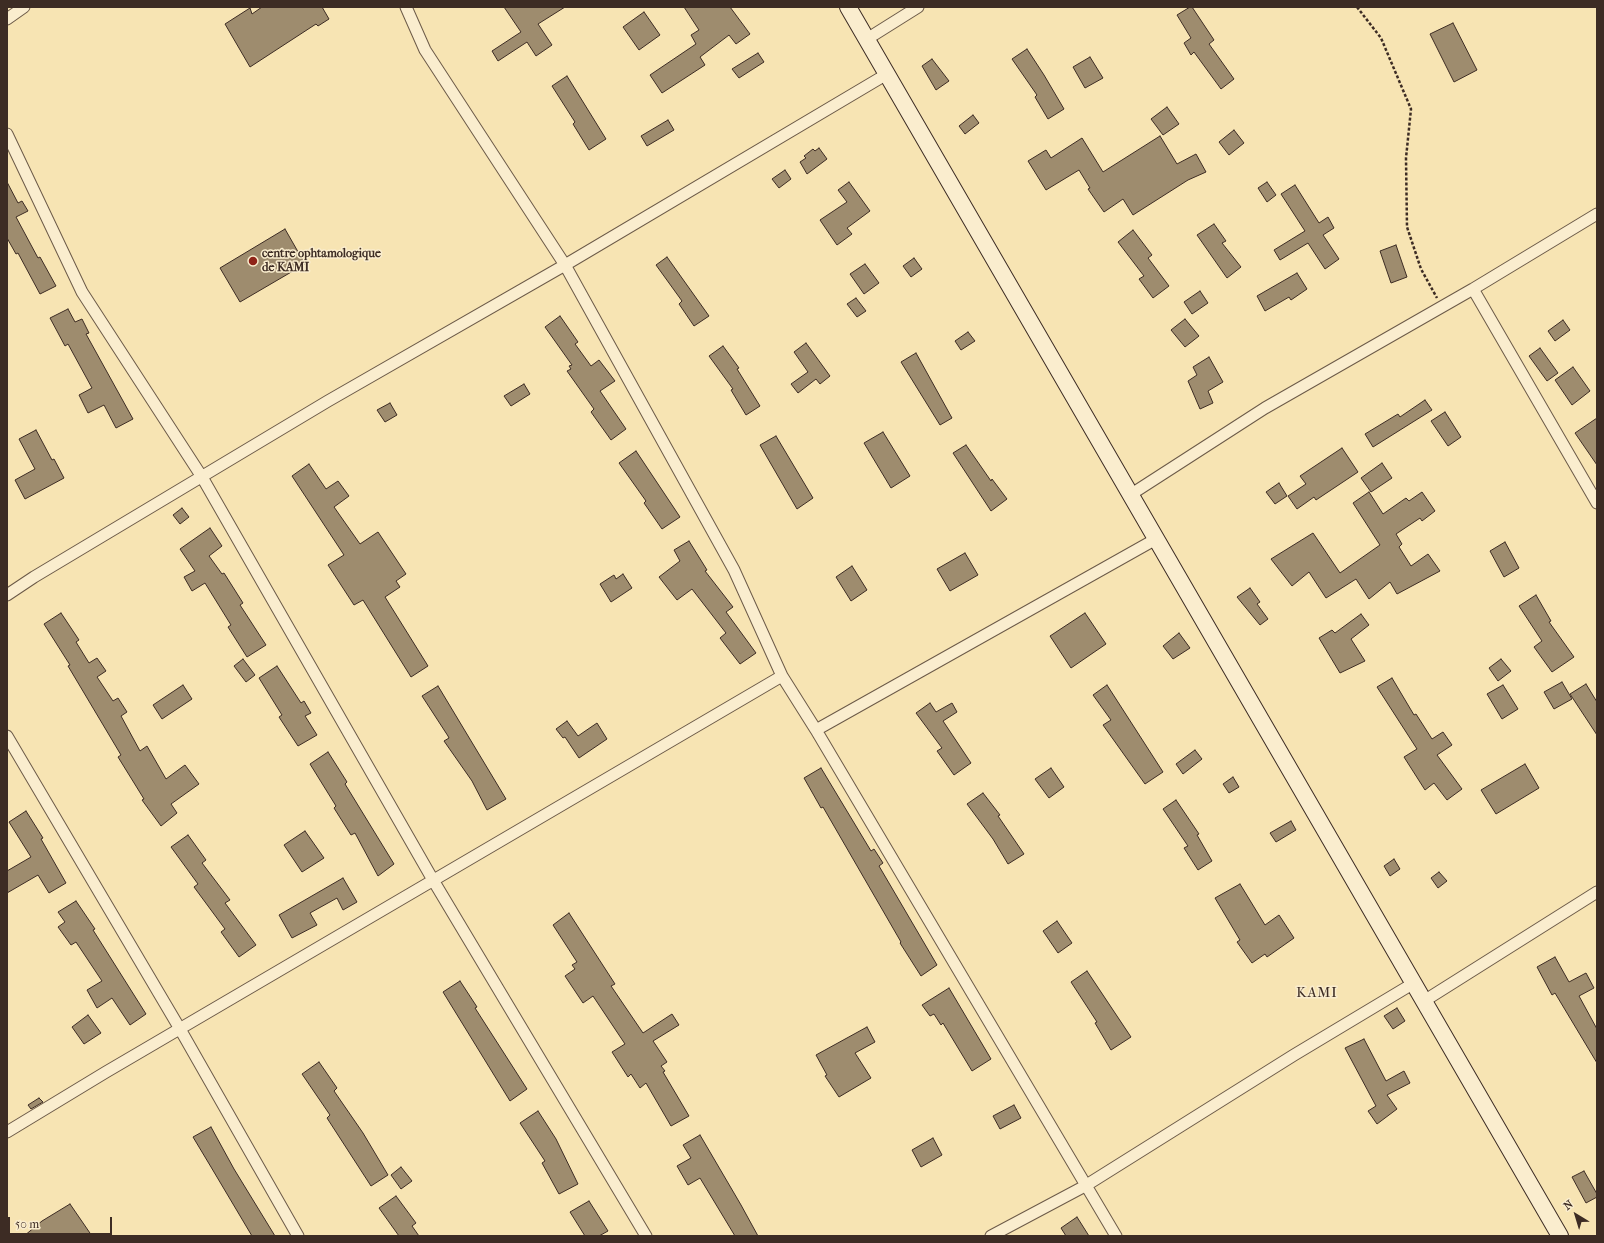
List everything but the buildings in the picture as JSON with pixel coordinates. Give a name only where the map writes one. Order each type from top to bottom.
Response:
[{"type":"street","points":[[7,19],[24,7]]},
{"type":"street","points":[[406,7],[425,50],[565,265],[734,570],[782,676],[816,730],[1116,1236]]},
{"type":"street","points":[[848,7],[1560,1236]]},
{"type":"street","points":[[867,39],[918,7]]},
{"type":"street","points":[[7,595],[34,577],[328,401],[565,265],[887,74]]},
{"type":"street","points":[[7,134],[82,292],[202,477],[433,880],[646,1236]]},
{"type":"street","points":[[1130,494],[1265,408],[1474,289],[1597,214]]},
{"type":"street","points":[[1474,289],[1597,503]]},
{"type":"street","points":[[816,730],[1156,539]]},
{"type":"street","points":[[7,1132],[782,676]]},
{"type":"street","points":[[7,736],[180,1029],[298,1236]]},
{"type":"street","points":[[1424,1001],[1597,892]]},
{"type":"street","points":[[991,1236],[1085,1186],[1227,1096],[1414,983]]},
{"type":"path","points":[[1357,7],[1381,38],[1411,109],[1406,158],[1407,227],[1421,269],[1442,307]]},
{"type":"place","name":"centre ophtamologique de KAMI","points":[[253,261]]},
{"type":"district","name":"KAMI","points":[[1317,994]]}]
